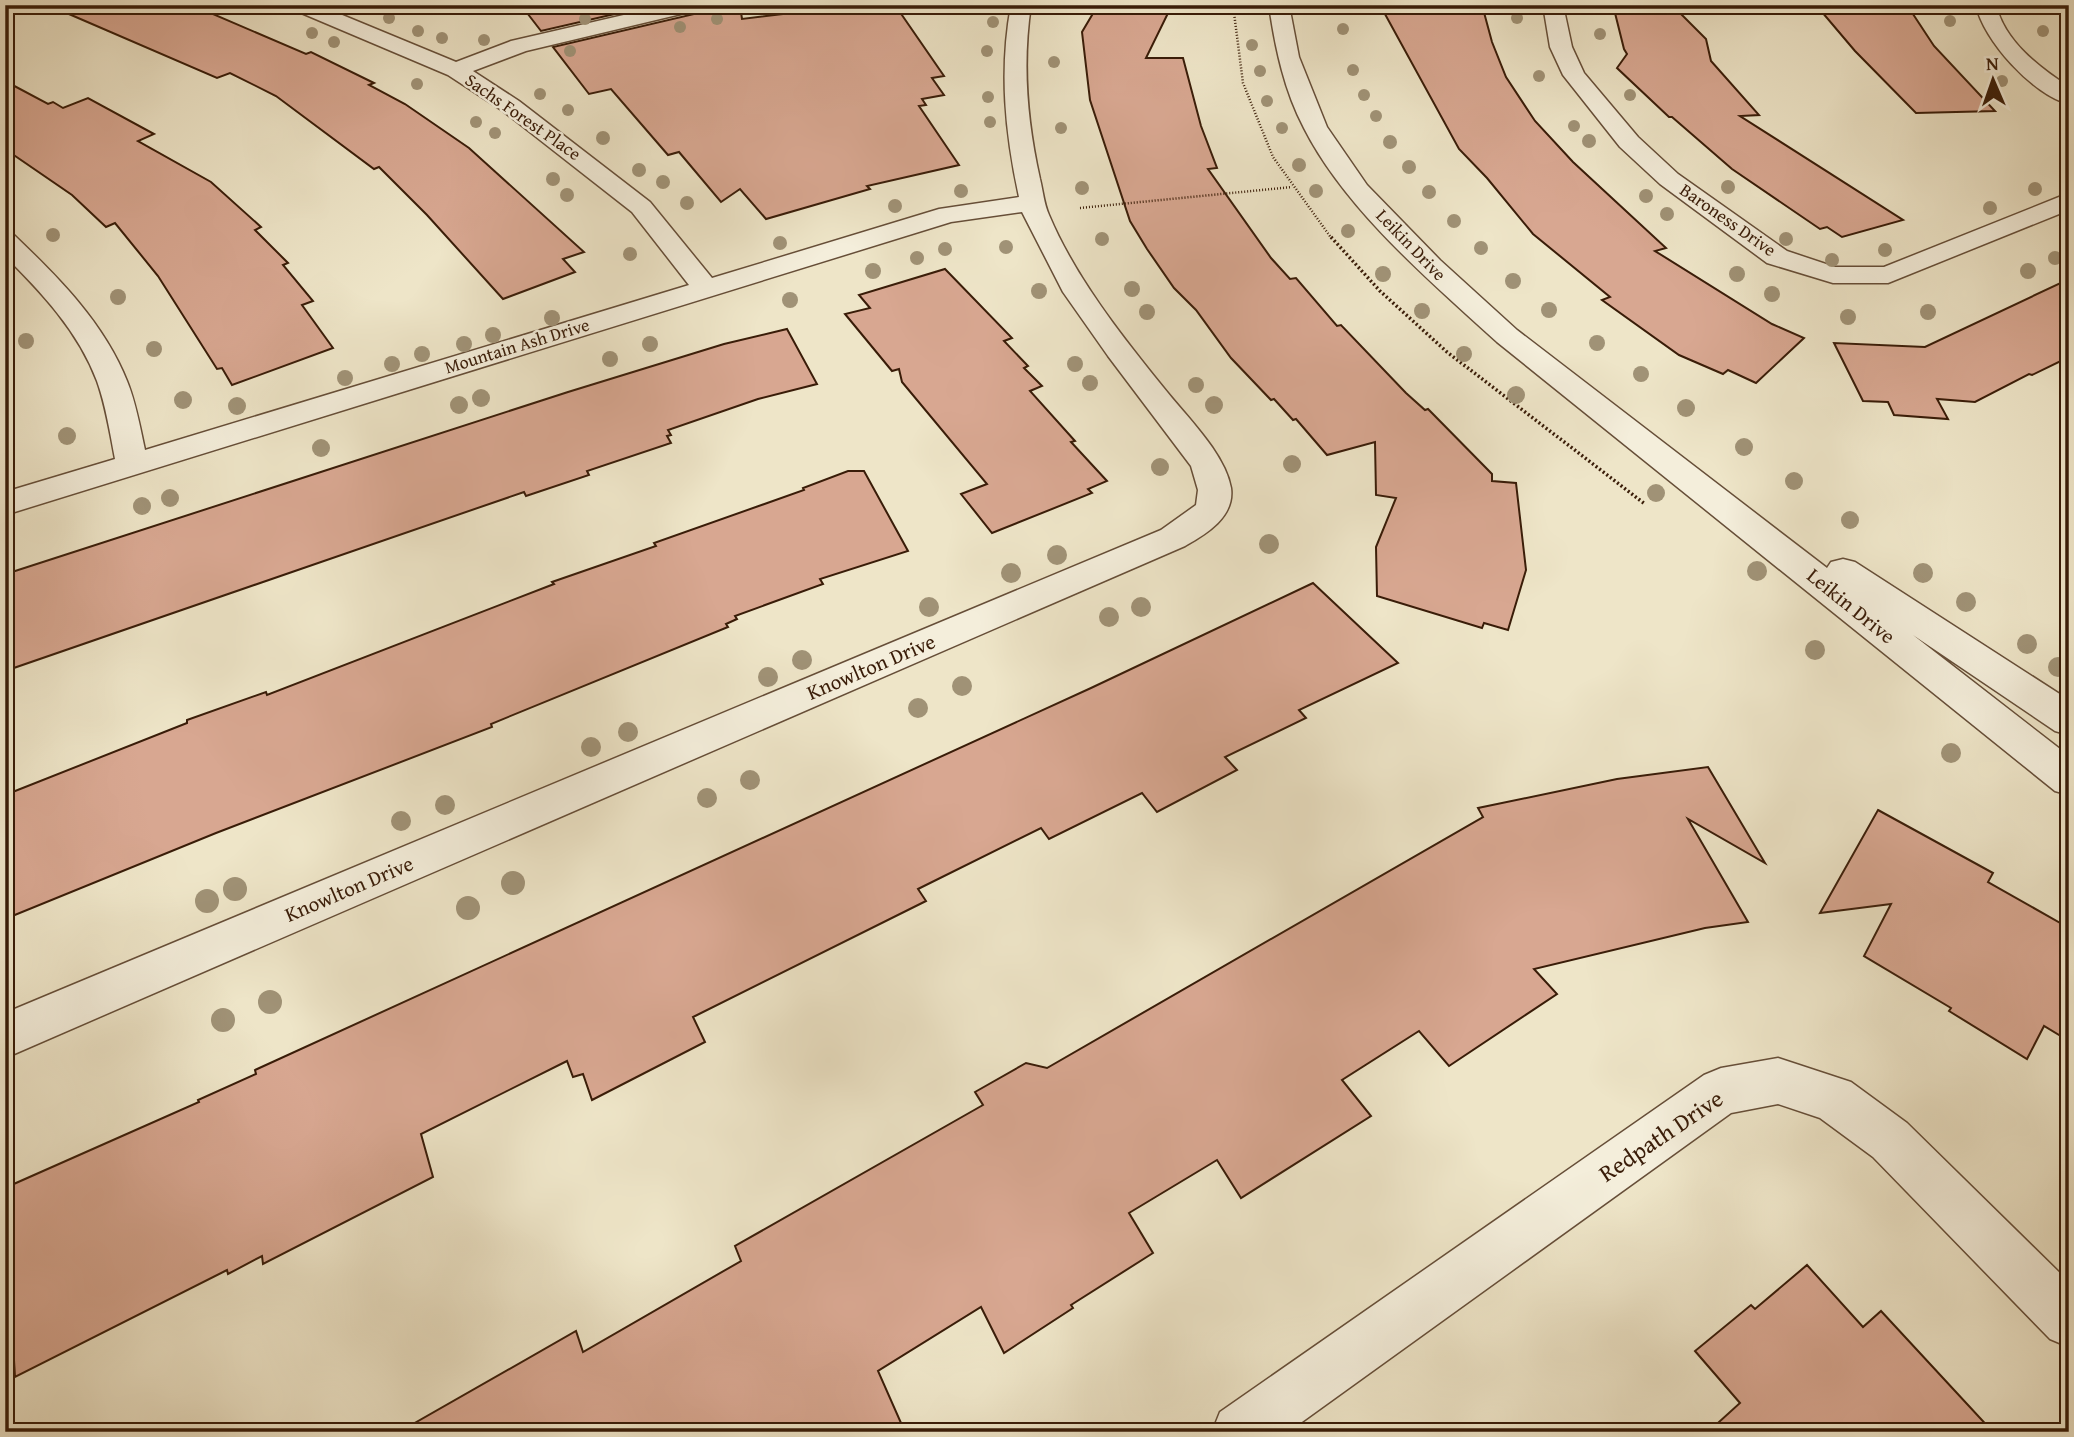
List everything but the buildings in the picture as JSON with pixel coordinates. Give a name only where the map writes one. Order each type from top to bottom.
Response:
[{"type":"street","name":"Sachs Forest Place","points":[[299,5],[456,70],[590,164],[641,206],[705,288]]},
{"type":"street","points":[[456,70],[519,46],[695,5]]},
{"type":"street","name":"Knowlton Drive","points":[[5,1036],[1173,538],[1210,514],[1216,498],[1215,480],[1206,463],[1118,350],[1077,292],[1033,208],[1020,145],[1013,90],[1015,41],[1021,5]]},
{"type":"street","name":"Leikin Drive","points":[[1279,5],[1283,35],[1304,103],[1332,155],[1390,226],[1466,301],[2069,779]]},
{"type":"street","points":[[1283,35],[1290,5]]},
{"type":"street","name":"Baroness Drive","points":[[1553,5],[1561,47],[1574,75],[1629,142],[1669,179],[1777,257],[1833,275],[1888,275],[2069,201]]},
{"type":"street","points":[[1986,5],[1986,12],[2006,45],[2069,97]]},
{"type":"street","name":"Mountain Ash Drive","points":[[5,504],[948,215],[1033,208]]},
{"type":"street","points":[[5,241],[58,296],[89,335],[112,381],[132,466]]},
{"type":"street","name":"Leikin Drive","points":[[1634,433],[2069,720]]},
{"type":"street","name":"Redpath Drive","points":[[1240,1432],[1721,1091],[1778,1081],[1834,1099],[1890,1140],[2069,1320]]},
{"type":"path","points":[[1033,208],[1292,187]]}]
